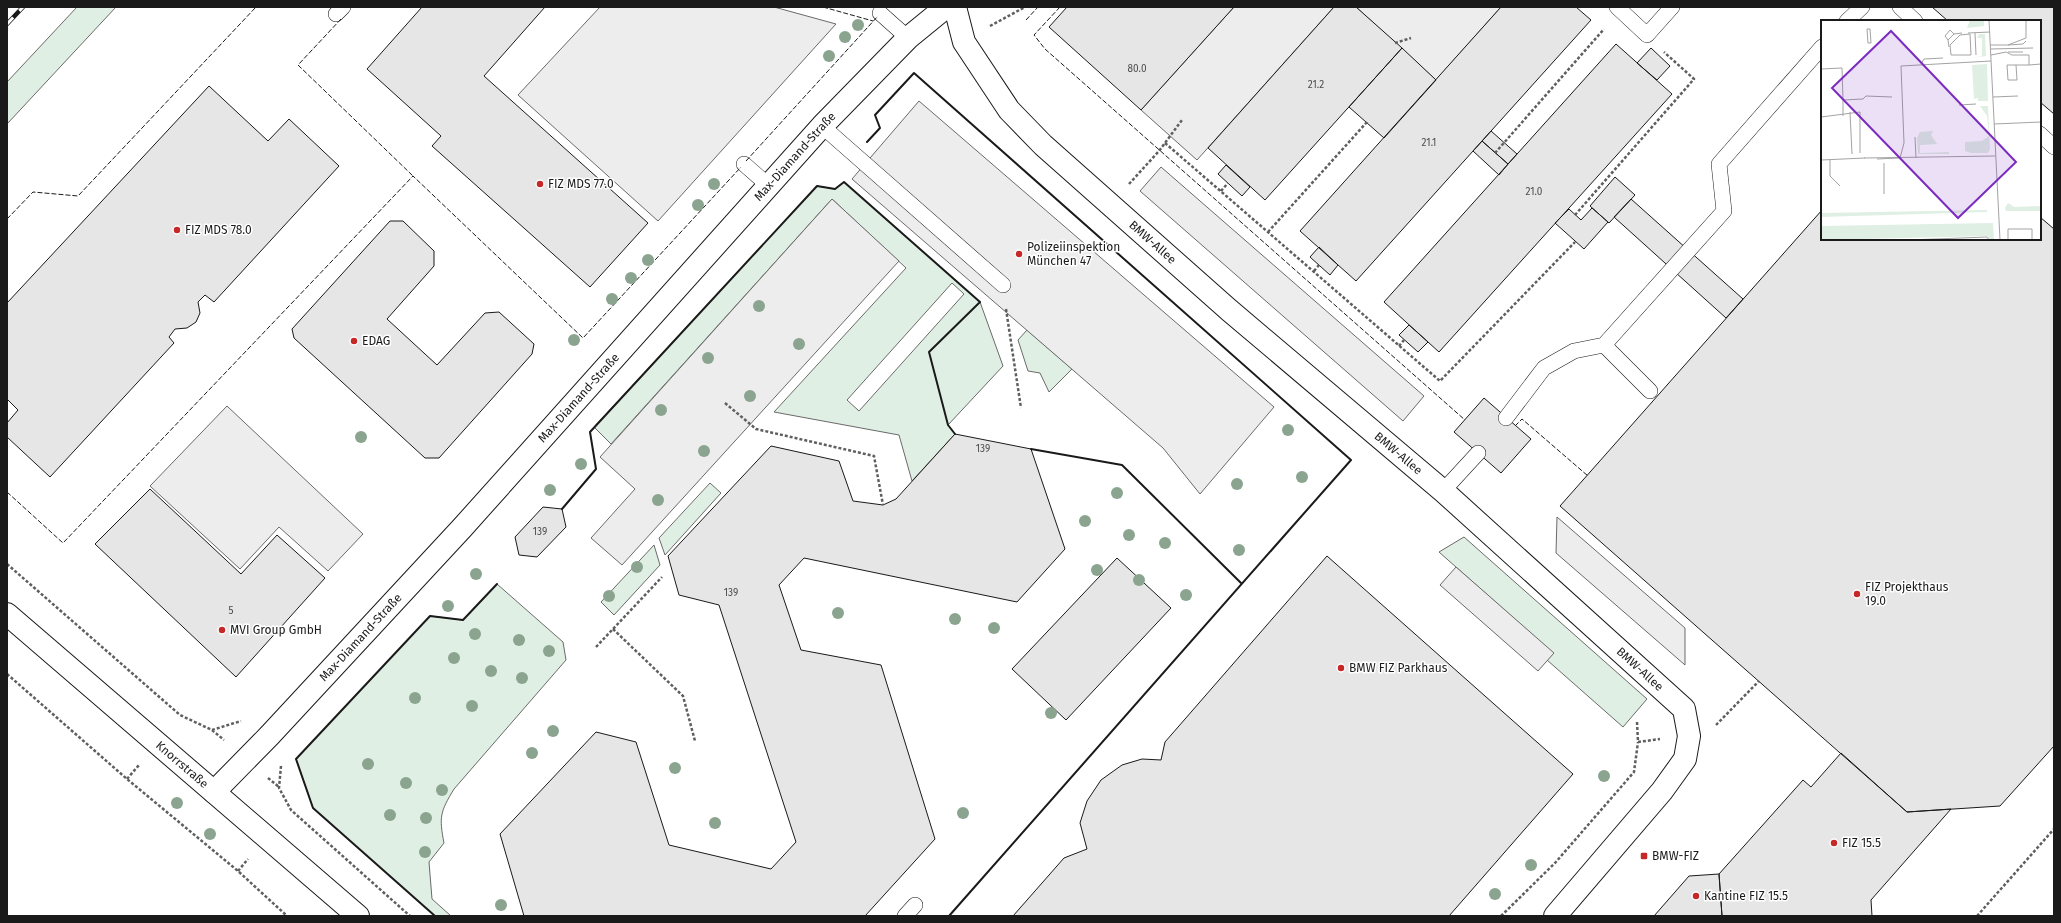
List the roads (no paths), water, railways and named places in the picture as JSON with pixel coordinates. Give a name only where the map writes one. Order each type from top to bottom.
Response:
[{"type":"street","name":"Max-Diamand-Straße","points":[[214,792],[269,736],[458,532],[822,126],[908,38],[946,7]]},
{"type":"street","name":"BMW-Allee","points":[[955,7],[964,42],[1009,110],[1043,144],[1235,315],[1443,491],[1684,709],[1689,736],[1685,759],[1662,791],[1558,915]]},
{"type":"street","name":"Knorrstraße","points":[[7,614],[358,916]]},
{"type":"lane","points":[[1618,9],[1647,35],[1672,7]]},
{"type":"lane","points":[[1847,20],[1862,7]]},
{"type":"lane","points":[[1900,7],[1914,20]]},
{"type":"lane","points":[[880,13],[908,38]]},
{"type":"lane","points":[[1506,418],[1544,368],[1574,351],[1604,345],[1724,211],[1719,164],[1821,48]]},
{"type":"lane","points":[[822,126],[1003,285]]},
{"type":"lane","points":[[2041,135],[2054,147]]},
{"type":"lane","points":[[744,164],[769,186]]},
{"type":"lane","points":[[1604,345],[1650,391]]},
{"type":"lane","points":[[1443,491],[1478,453]]},
{"type":"railway","points":[[7,24],[23,7]]},
{"type":"place","name":"FIZ MDS 77.0","points":[[540,184]]},
{"type":"place","name":"FIZ MDS 78.0","points":[[177,230]]},
{"type":"place","name":"Polizeiinspektion München 47","points":[[1019,254]]},
{"type":"place","name":"EDAG","points":[[354,341]]},
{"type":"place","name":"FIZ Projekthaus 19.0","points":[[1857,594]]},
{"type":"place","name":"MVI Group GmbH","points":[[222,630]]},
{"type":"place","name":"BMW FIZ Parkhaus","points":[[1341,668]]},
{"type":"place","name":"FIZ 15.5","points":[[1834,843]]},
{"type":"place","name":"BMW-FIZ","points":[[1644,856]]},
{"type":"place","name":"Kantine FIZ 15.5","points":[[1696,896]]}]
